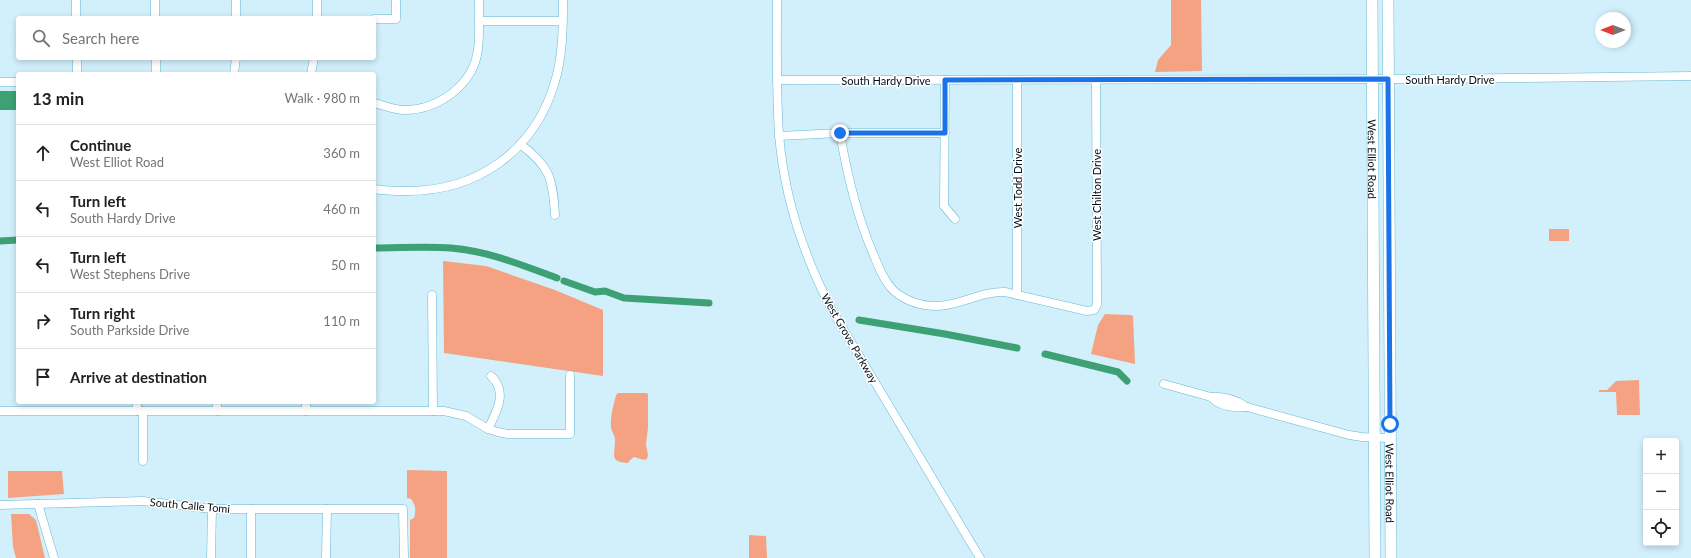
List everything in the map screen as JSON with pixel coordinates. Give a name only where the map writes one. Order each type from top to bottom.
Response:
[{"type":"main road","name":"West Elliot Road","points":[[1372,0],[1375,558]]},
{"type":"main road","name":"West Elliot Road","points":[[1388,0],[1391,558]]},
{"type":"street","points":[[76,0],[76,16]]},
{"type":"street","points":[[155,0],[155,16]]},
{"type":"street","points":[[236,0],[236,16]]},
{"type":"street","points":[[317,0],[317,16]]},
{"type":"street","points":[[376,19],[396,19],[396,0]]},
{"type":"street","points":[[376,104],[402,110],[423,109],[442,101],[461,86],[472,70],[478,50],[479,0]]},
{"type":"street","points":[[376,189],[383,191],[424,191],[452,186],[483,173],[503,161],[520,144],[535,128],[555,84],[562,49],[563,0]]},
{"type":"street","name":"West Grove Parkway","points":[[777,0],[779,136],[786,179],[797,225],[814,271],[833,312],[980,558]]},
{"type":"street","points":[[479,21],[563,21]]},
{"type":"street","points":[[77,60],[77,72]]},
{"type":"street","points":[[156,60],[156,72]]},
{"type":"street","points":[[234,72],[236,60]]},
{"type":"street","points":[[311,72],[314,60]]},
{"type":"street","name":"South Hardy Drive","points":[[777,80],[1388,79],[1691,76]]},
{"type":"street","points":[[945,80],[944,206],[955,218]]},
{"type":"street","name":"West Todd Drive","points":[[1017,80],[1017,295]]},
{"type":"street","name":"West Chilton Drive","points":[[1017,295],[1087,311],[1094,310],[1097,305],[1096,80]]},
{"type":"street","points":[[0,82],[16,82]]},
{"type":"street","points":[[779,136],[840,133],[945,133]]},
{"type":"street","points":[[840,133],[849,183],[861,223],[882,275],[894,291],[920,305],[938,306],[993,292],[1005,292],[1017,295]]},
{"type":"street","points":[[520,144],[536,156],[544,166],[552,181],[556,215]]},
{"type":"street","points":[[432,295],[433,411]]},
{"type":"street","points":[[488,429],[498,408],[500,396],[497,382],[491,376]]},
{"type":"street","points":[[0,411],[444,411],[466,416],[488,429],[508,434],[570,434],[570,376]]},
{"type":"street","points":[[1164,384],[1211,397],[1219,396],[1238,401],[1247,407],[1349,435],[1390,438]]},
{"type":"street","points":[[138,404],[140,411],[142,461]]},
{"type":"street","points":[[217,404],[217,411]]},
{"type":"street","points":[[306,404],[306,411]]},
{"type":"street","name":"South Calle Tomi","points":[[0,505],[143,501],[212,509],[403,509],[404,558]]},
{"type":"street","points":[[38,504],[54,558]]},
{"type":"street","points":[[210,558],[212,509]]},
{"type":"street","points":[[251,509],[251,558]]},
{"type":"street","points":[[326,558],[327,509]]},
{"type":"shaded area","points":[[1171,0],[1201,0],[1202,71],[1155,72],[1158,60],[1171,45]]},
{"type":"shaded area","points":[[0,91],[16,91],[16,110],[0,110]]},
{"type":"shaded area","points":[[1549,229],[1569,229],[1569,241],[1549,241]]},
{"type":"shaded area","points":[[443,261],[486,266],[555,290],[603,310],[603,376],[444,353]]},
{"type":"shaded area","points":[[1105,314],[1133,316],[1135,364],[1091,354],[1098,325]]},
{"type":"shaded area","points":[[1639,380],[1640,415],[1617,415],[1616,392],[1599,392],[1599,390],[1607,390],[1616,381]]},
{"type":"shaded area","points":[[618,393],[648,394],[648,428],[646,444],[648,455],[647,459],[644,460],[634,457],[628,463],[618,461],[614,457],[615,439],[611,428],[611,422],[612,410],[616,395]]},
{"type":"shaded area","points":[[407,470],[447,471],[447,558],[410,558],[410,520],[414,518],[415,506],[411,499],[407,498]]},
{"type":"shaded area","points":[[8,471],[62,471],[64,494],[8,498]]},
{"type":"shaded area","points":[[11,514],[29,514],[36,520],[45,558],[16,558],[13,547]]},
{"type":"shaded area","points":[[749,535],[766,536],[767,558],[749,558]]},
{"type":"waterway","points":[[0,241],[16,240]]},
{"type":"waterway","points":[[376,248],[432,247],[478,252],[505,259],[557,278]]},
{"type":"waterway","points":[[564,281],[595,292],[605,291],[624,298],[709,303]]},
{"type":"waterway","points":[[859,320],[945,334],[1017,348]]},
{"type":"waterway","points":[[1045,354],[1118,372],[1127,381]]},
{"type":"route","points":[[840,133],[945,133],[945,80],[1388,79],[1390,424]]}]
